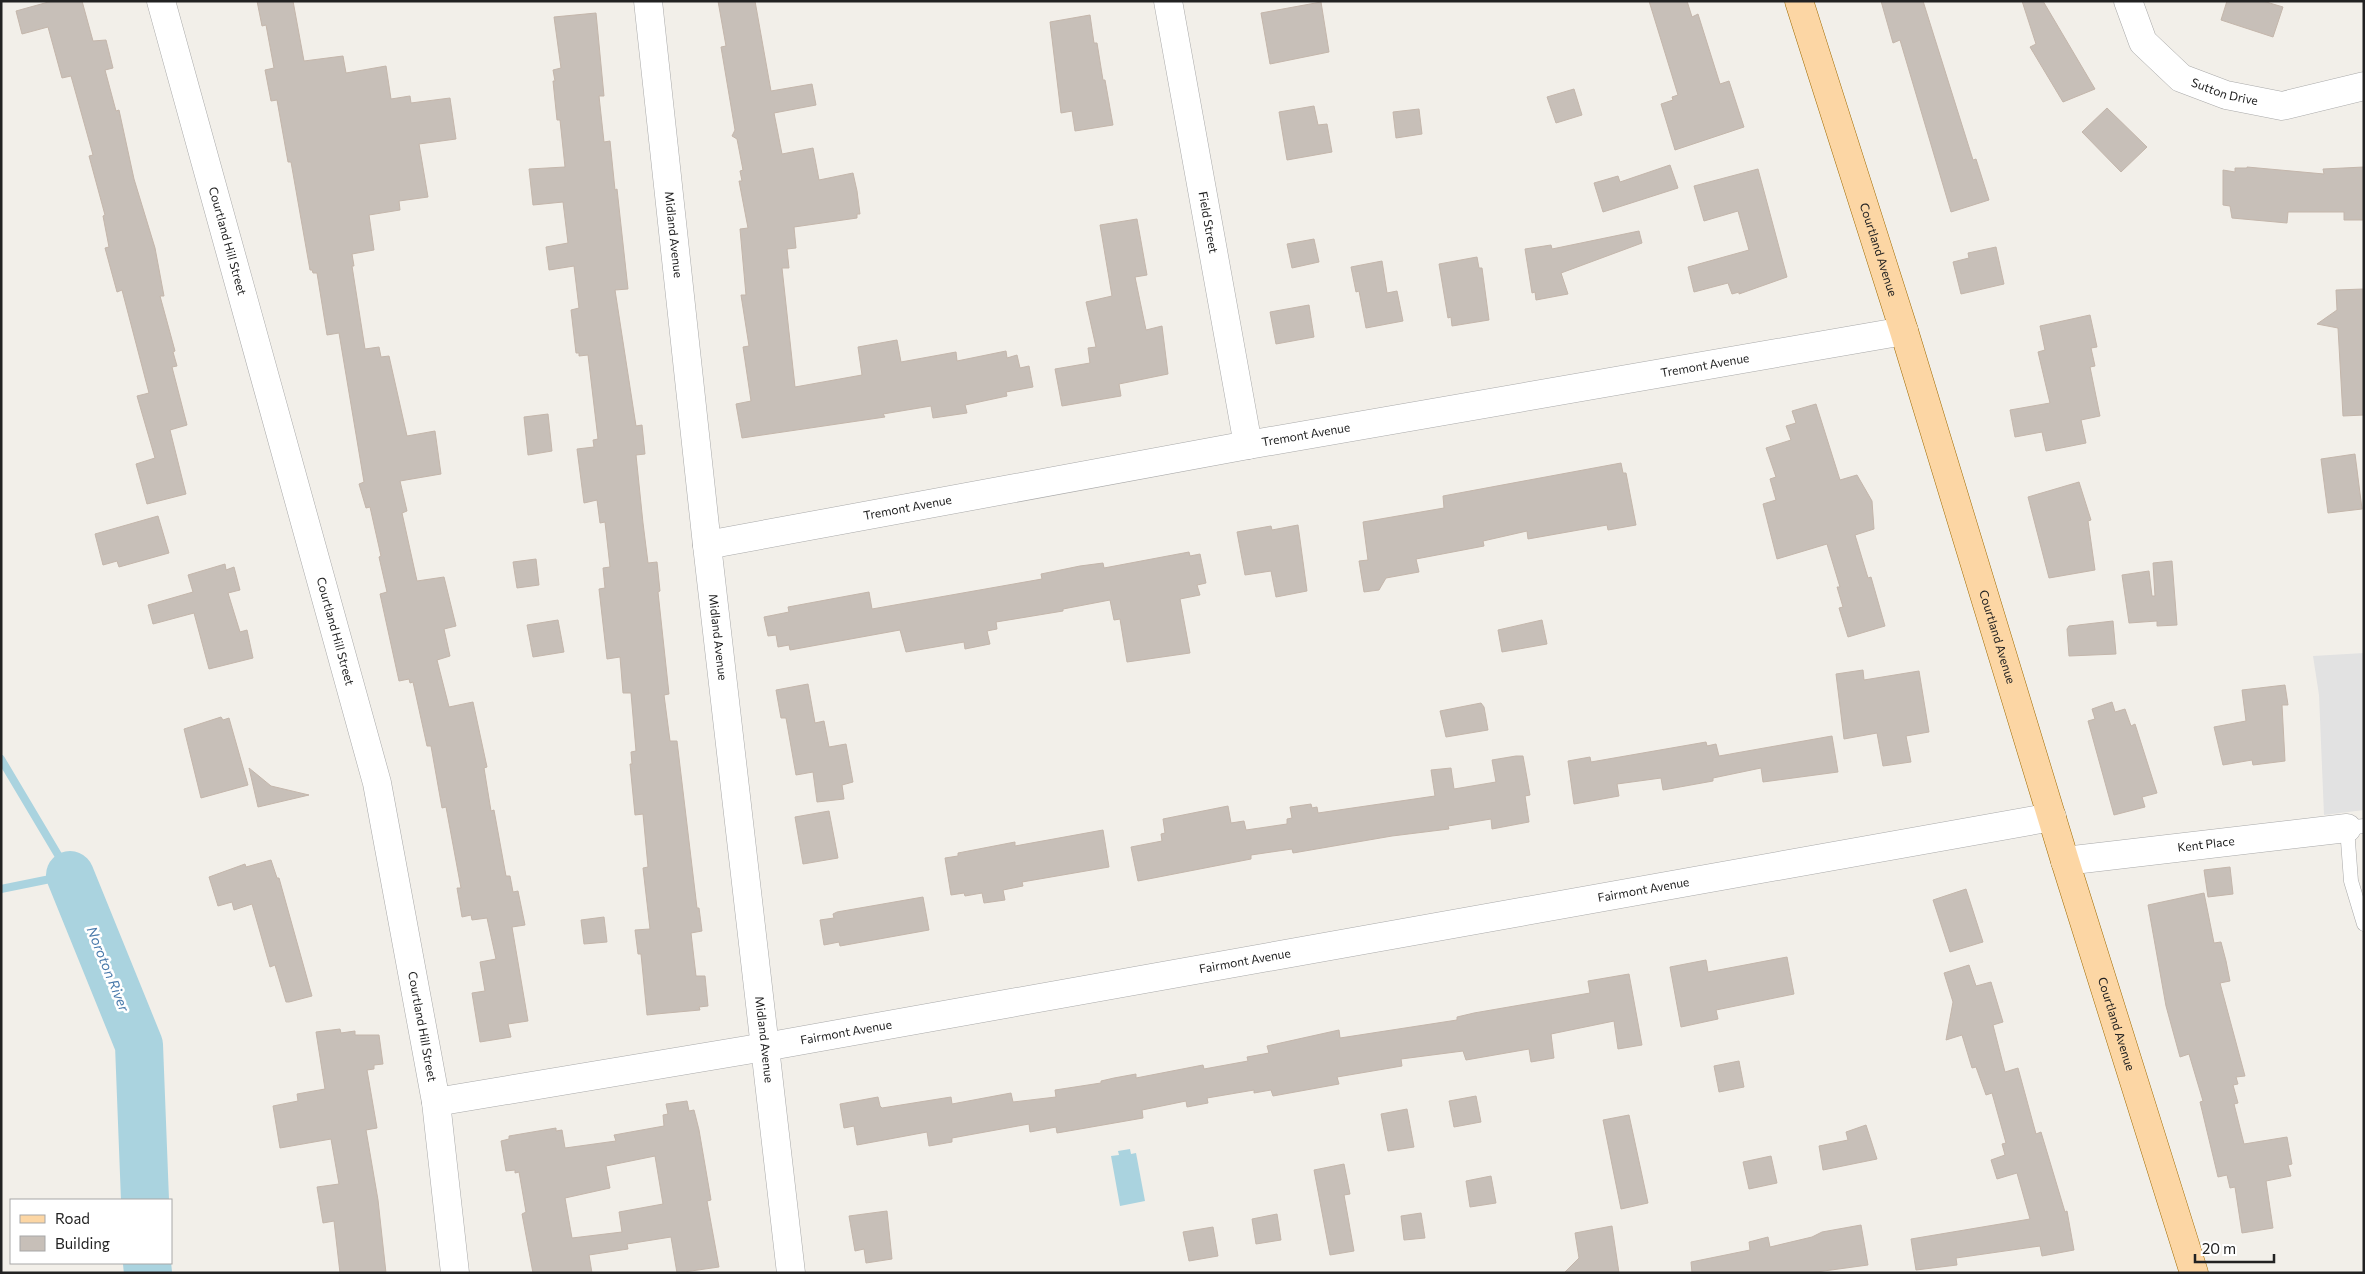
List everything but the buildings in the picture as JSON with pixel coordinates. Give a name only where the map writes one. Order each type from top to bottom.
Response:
[{"type":"main road","name":"Courtland Avenue","points":[[1799,1],[1904,331],[2065,861],[2194,1273]]},
{"type":"street","name":"Courtland Hill Street","points":[[161,1],[377,783],[436,1102],[455,1273]]},
{"type":"street","name":"Midland Avenue","points":[[648,1],[707,545],[791,1273]]},
{"type":"street","name":"Field Street","points":[[1168,1],[1248,445]]},
{"type":"street","name":"Sutton Drive","points":[[2128,1],[2143,42],[2181,78],[2226,95],[2282,106],[2364,86]]},
{"type":"street","name":"Tremont Avenue","points":[[707,545],[1248,445],[1904,331]]},
{"type":"street","name":"Fairmont Avenue","points":[[436,1102],[765,1047],[2052,817]]},
{"type":"street","name":"Kent Place","points":[[2065,861],[2355,827]]},
{"type":"lane","points":[[2355,827],[2350,881],[2364,924]]},
{"type":"shaded area","points":[[2364,653],[2364,810],[2324,815],[2319,695],[2313,656]]},
{"type":"water","points":[[1130,1149],[1131,1154],[1136,1153],[1145,1201],[1120,1206],[1111,1156],[1119,1155],[1118,1151]]},
{"type":"waterway","name":"Noroton River","points":[[1,759],[70,875],[1,889]]},
{"type":"waterway","name":"Noroton River","points":[[70,875],[139,1045],[145,1199]]},
{"type":"waterway","name":"Noroton River","points":[[147,1264],[148,1273]]}]
